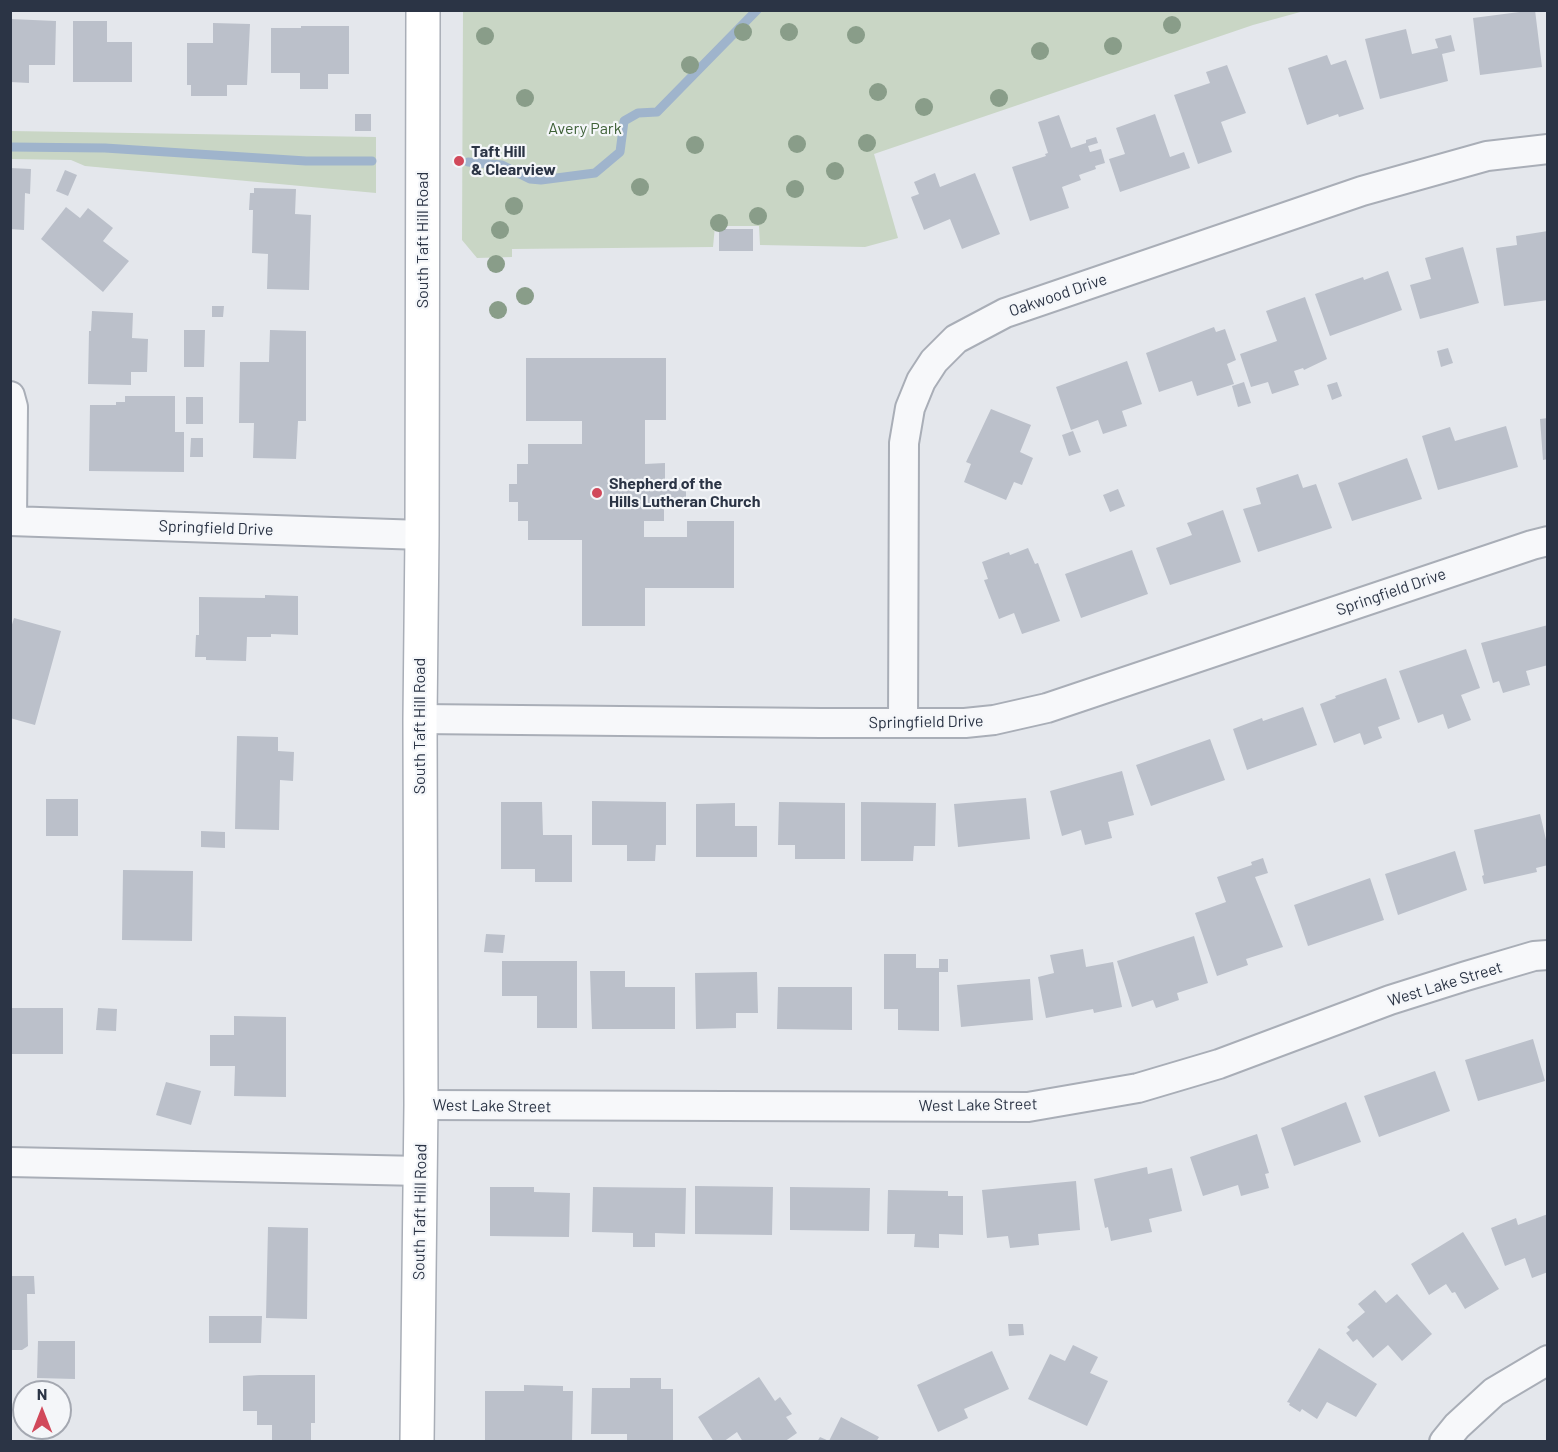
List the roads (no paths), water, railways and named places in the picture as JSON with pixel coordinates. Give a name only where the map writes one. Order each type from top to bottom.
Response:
[{"type":"main road","name":"South Taft Hill Road","points":[[417,1442],[421,1171],[423,10]]},
{"type":"street","name":"Oakwood Drive","points":[[903,723],[904,443],[910,408],[921,381],[934,361],[956,339],[1005,313],[1362,191],[1487,156],[1548,149]]},
{"type":"street","points":[[10,396],[13,407],[11,522]]},
{"type":"street","name":"Springfield Drive","points":[[11,522],[422,535]]},
{"type":"street","name":"Springfield Drive","points":[[420,719],[903,723],[965,723],[994,720],[1047,708],[1520,548],[1548,542]]},
{"type":"street","name":"West Lake Street","points":[[421,1105],[1028,1107],[1138,1088],[1219,1064],[1390,1000],[1500,966],[1548,955]]},
{"type":"street","points":[[10,1162],[421,1171]]},
{"type":"street","points":[[1444,1442],[1457,1425],[1494,1392],[1548,1360]]},
{"type":"waterway","points":[[468,162],[502,165],[530,179],[541,180],[595,173],[620,152],[624,121],[638,113],[657,112],[757,10]]},
{"type":"waterway","points":[[10,147],[105,148],[306,161],[372,161]]},
{"type":"place","name":"Taft Hill & Clearview","points":[[459,161]]},
{"type":"place","name":"Shepherd of the Hills Lutheran Church","points":[[597,493]]},
{"type":"park label","name":"Avery Park","points":[[585,129]]}]
